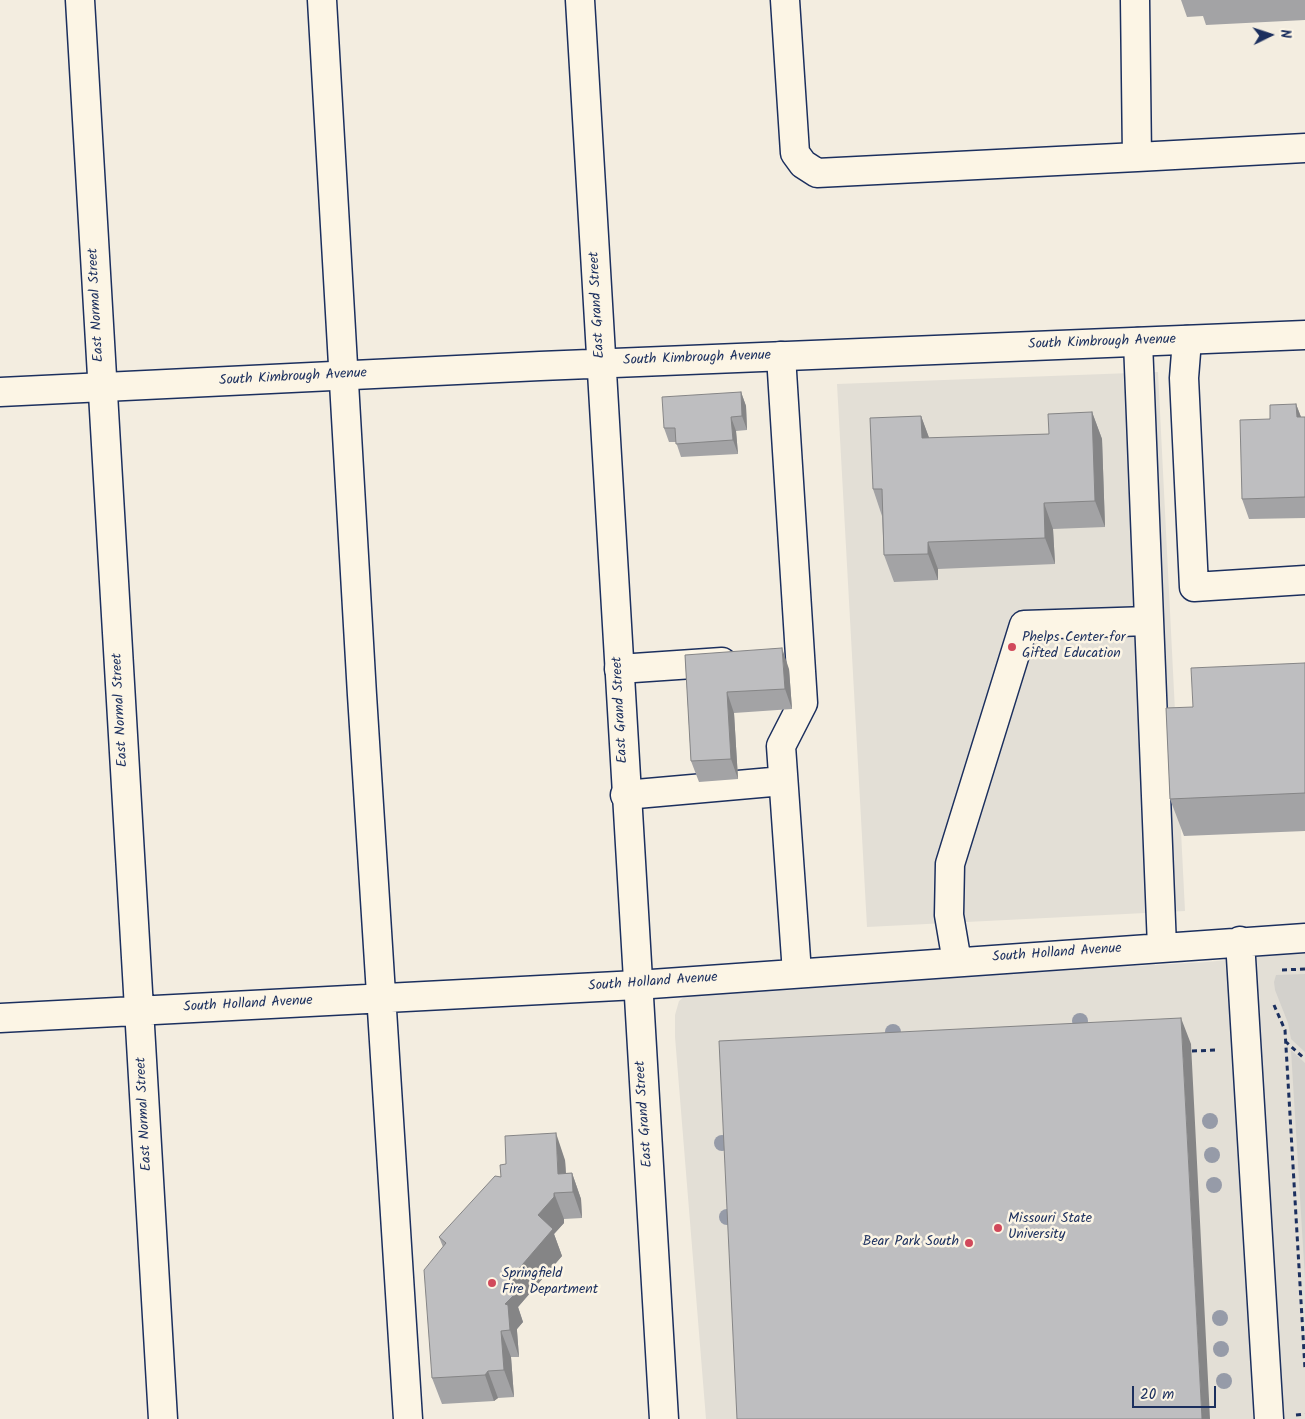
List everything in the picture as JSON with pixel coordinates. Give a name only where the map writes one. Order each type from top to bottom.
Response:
[{"type":"main road","name":"East Normal Street","points":[[80,0],[163,1419]]},
{"type":"main road","points":[[322,0],[408,1419]]},
{"type":"main road","name":"East Grand Street","points":[[580,0],[664,1419]]},
{"type":"main road","points":[[785,0],[795,153],[803,164],[817,173],[1305,148]]},
{"type":"main road","points":[[1135,0],[1137,157]]},
{"type":"main road","name":"South Kimbrough Avenue","points":[[0,392],[601,363],[1305,335]]},
{"type":"main road","points":[[1187,340],[1184,378],[1194,587],[1305,580]]},
{"type":"main road","points":[[1138,342],[1162,947]]},
{"type":"main road","points":[[781,356],[803,703],[781,746],[797,973]]},
{"type":"main road","points":[[957,962],[949,915],[950,864],[1024,625],[1149,621]]},
{"type":"main road","points":[[771,659],[801,657]]},
{"type":"main road","points":[[619,669],[742,661]]},
{"type":"main road","points":[[626,795],[783,781]]},
{"type":"main road","name":"South Holland Avenue","points":[[0,1018],[637,985],[1240,941],[1305,938]]},
{"type":"main road","points":[[1240,941],[1269,1419]]},
{"type":"path","points":[[1278,970],[1305,969]]},
{"type":"path","points":[[1270,996],[1285,1030],[1305,1369]]},
{"type":"path","points":[[1285,1041],[1305,1059]]},
{"type":"path","points":[[1192,1052],[1221,1049]]},
{"type":"shaded area","name":"Phelps Center for Gifted Education","points":[[1158,372],[1185,911],[867,927],[837,384]]},
{"type":"shaded area","name":"Missouri State University","points":[[1305,952],[1305,1419],[706,1419],[675,1037],[675,1015],[679,1001],[691,991],[1207,962]]},
{"type":"shaded area","points":[[1305,974],[1305,1052],[1291,1039],[1288,1023],[1275,990],[1274,982],[1276,975]]},
{"type":"shaded area","points":[[1291,1050],[1305,1063],[1305,1279]]},
{"type":"building","points":[[741,392],[742,416],[731,417],[733,440],[676,444],[675,428],[664,428],[662,397]]},
{"type":"building","points":[[1296,404],[1297,417],[1305,417],[1305,497],[1242,499],[1240,420],[1270,419],[1270,405]]},
{"type":"building","points":[[1092,412],[1095,501],[1044,503],[1045,538],[928,542],[928,554],[884,555],[882,489],[873,489],[870,418],[921,416],[922,438],[1049,434],[1048,414]]},
{"type":"building","points":[[782,648],[785,689],[727,692],[731,759],[691,761],[685,655]]},
{"type":"building","points":[[1305,663],[1305,793],[1170,799],[1166,708],[1193,707],[1191,668]]},
{"type":"building","name":"Missouri State University","points":[[1181,1018],[1202,1419],[737,1419],[719,1041]]},
{"type":"building","name":"Springfield Fire Department","points":[[556,1133],[558,1174],[572,1173],[573,1192],[554,1193],[554,1197],[538,1215],[553,1229],[504,1286],[514,1295],[505,1304],[508,1305],[510,1330],[501,1331],[504,1370],[488,1371],[485,1375],[432,1378],[424,1270],[446,1243],[439,1237],[495,1176],[501,1177],[500,1165],[506,1164],[505,1136]]},
{"type":"place","name":"Phelps Center for Gifted Education","points":[[1012,647]]},
{"type":"place","name":"Missouri State University","points":[[998,1228]]},
{"type":"place","name":"Bear Park South","points":[[969,1243]]},
{"type":"place","name":"Springfield Fire Department","points":[[492,1283]]}]
